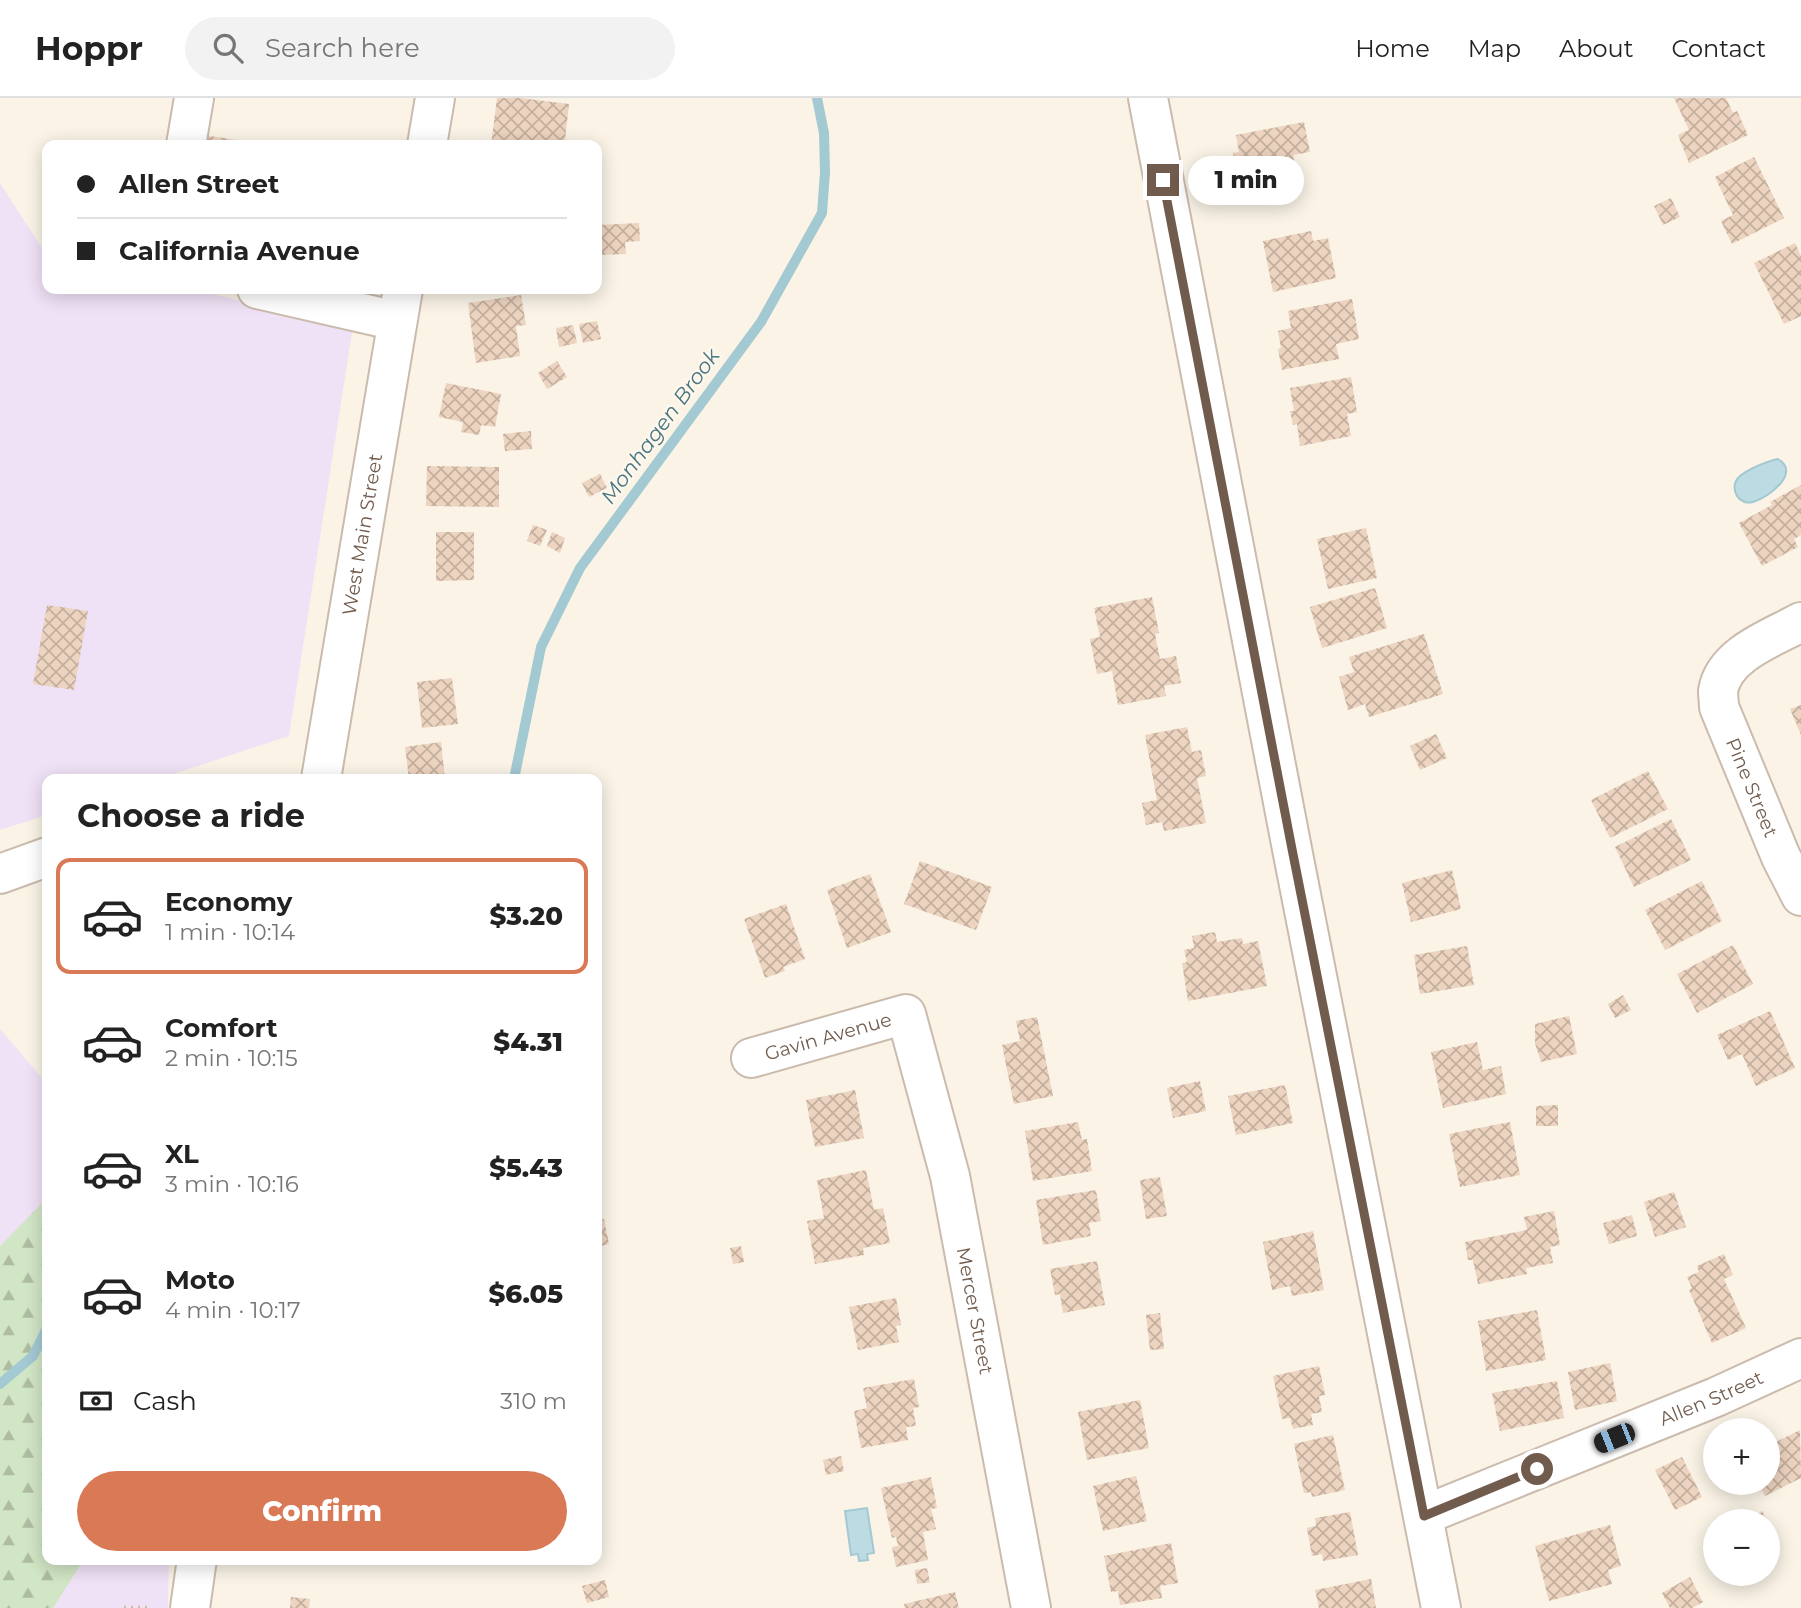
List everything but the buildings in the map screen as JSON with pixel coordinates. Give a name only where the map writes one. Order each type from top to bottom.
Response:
[{"type":"street","points":[[187,140],[194,98]]},
{"type":"street","points":[[428,140],[435,98]]},
{"type":"street","points":[[1148,98],[1294,863],[1441,1608]]},
{"type":"street","points":[[302,294],[400,305]]},
{"type":"street","name":"West Main Street","points":[[319,774],[400,305]]},
{"type":"street","name":"Pine Street","points":[[1801,622],[1735,660],[1724,675],[1718,691],[1719,707],[1801,896]]},
{"type":"street","points":[[0,874],[42,860]]},
{"type":"street","name":"Gavin Avenue","points":[[751,1058],[906,1014]]},
{"type":"street","name":"Mercer Street","points":[[906,1014],[950,1176],[1031,1608]]},
{"type":"street","name":"Allen Street","points":[[1424,1516],[1716,1397],[1801,1358]]},
{"type":"street","points":[[190,1608],[196,1565]]},
{"type":"path","points":[[124,1608],[147,1608]]},
{"type":"shaded area","points":[[0,183],[42,248],[42,294],[212,294],[353,326],[289,736],[173,774],[42,774],[42,817],[0,830]]},
{"type":"shaded area","points":[[0,1029],[42,1078],[42,1565],[169,1565],[168,1608],[0,1608]]},
{"type":"green space","points":[[42,1203],[42,1565],[80,1565],[53,1608],[0,1608],[0,1246]]},
{"type":"water","points":[[1778,459],[1786,470],[1785,477],[1774,490],[1748,503],[1737,496],[1735,482],[1738,478],[1757,466]]},
{"type":"water","points":[[867,1508],[874,1553],[867,1554],[868,1560],[859,1561],[858,1554],[851,1555],[845,1511]]},
{"type":"waterway","name":"Monhagen Brook","points":[[515,774],[541,647],[580,568],[761,322],[822,213],[824,133],[817,98]]},
{"type":"waterway","name":"Monhagen Brook","points":[[0,1384],[33,1356],[42,1338]]},
{"type":"route","points":[[1163,180],[1424,1516],[1537,1469]]}]
